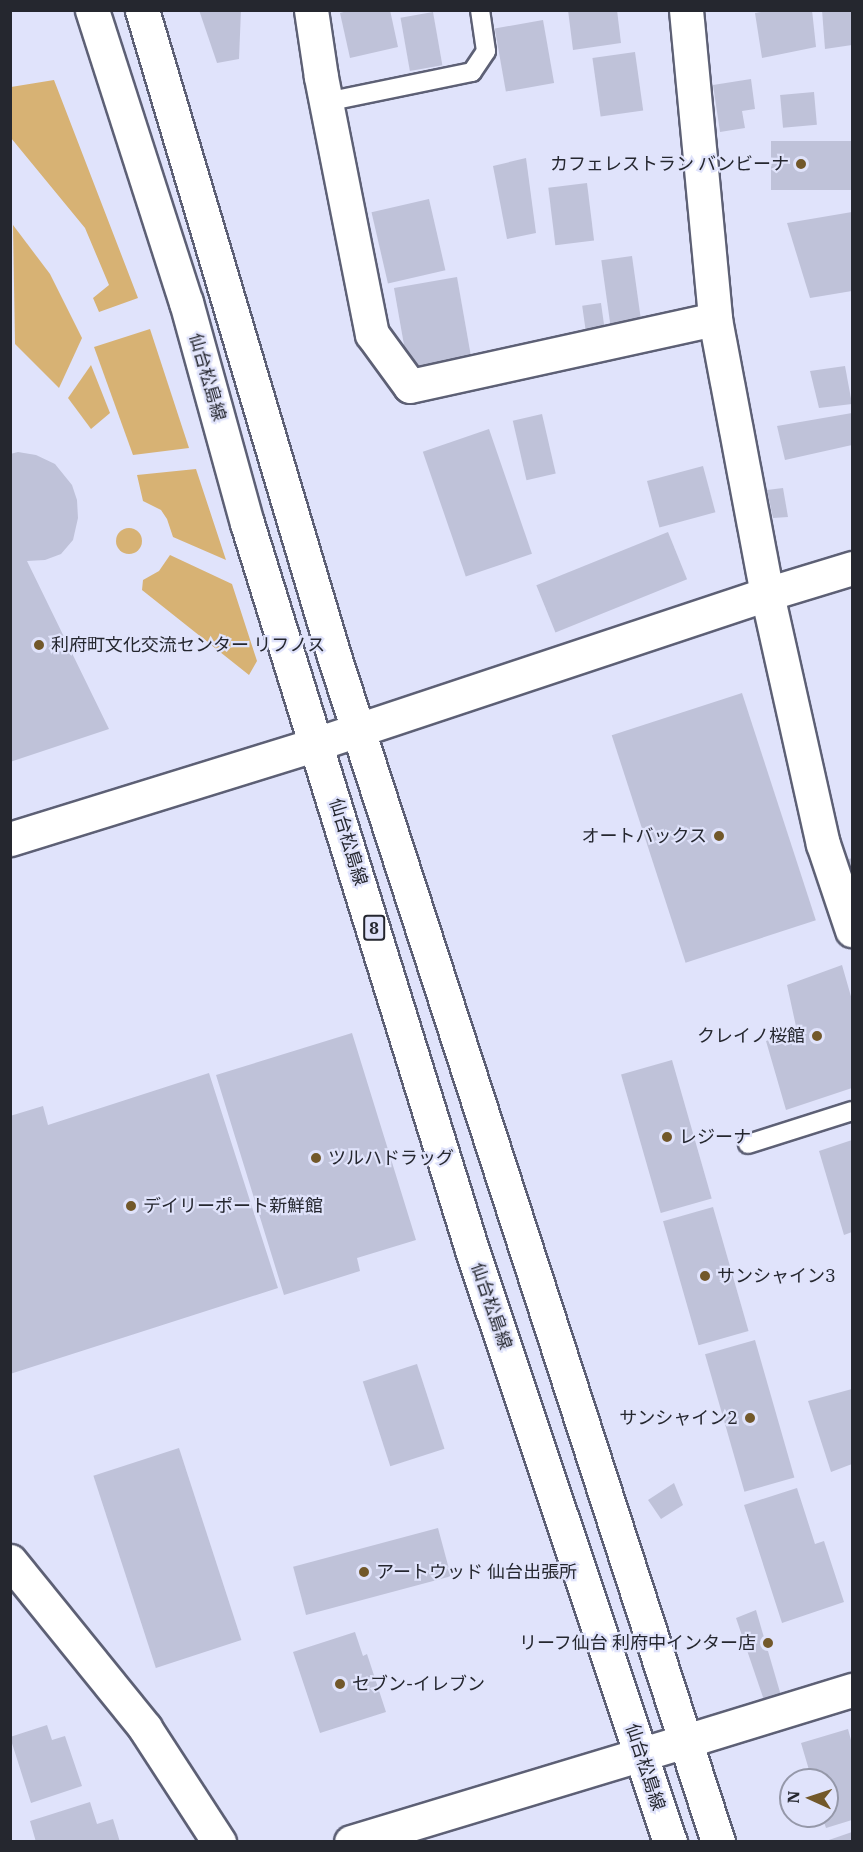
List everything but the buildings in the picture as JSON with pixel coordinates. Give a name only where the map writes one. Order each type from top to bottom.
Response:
[{"type":"main road","name":"仙台松島線","points":[[92,10],[186,302],[247,523],[472,1250],[670,1842]]},
{"type":"main road","points":[[142,10],[333,656],[359,730],[384,816],[718,1842]]},
{"type":"main road","points":[[311,10],[326,102],[372,334],[410,386],[715,319]]},
{"type":"main road","points":[[686,10],[715,319],[767,594],[823,844],[852,930]]},
{"type":"main road","points":[[10,839],[316,744],[767,594],[852,568]]},
{"type":"main road","points":[[10,1561],[145,1728],[219,1842]]},
{"type":"main road","points":[[351,1842],[852,1690]]},
{"type":"lane","points":[[326,102],[472,72],[486,51],[480,10]]},
{"type":"lane","points":[[748,1144],[852,1111]]},
{"type":"shaded area","points":[[54,80],[138,298],[99,312],[93,298],[109,285],[85,228],[11,138],[11,87]]},
{"type":"shaded area","points":[[13,225],[50,274],[82,338],[59,388],[15,344]]},
{"type":"shaded area","points":[[150,329],[189,448],[133,455],[94,347]]},
{"type":"shaded area","points":[[91,365],[110,413],[91,429],[68,398]]},
{"type":"shaded area","points":[[196,469],[226,560],[173,537],[167,519],[161,510],[143,501],[137,475]]},
{"type":"shaded area","points":[[129,528],[138,532],[142,541],[138,550],[129,554],[120,550],[116,541],[120,532]]},
{"type":"shaded area","points":[[170,555],[232,584],[257,661],[249,675],[142,590],[143,580],[159,571]]},
{"type":"place","name":"カフェレストラン バンビーナ","points":[[801,164]]},
{"type":"place","name":"利府町文化交流センター リフノス","points":[[39,645]]},
{"type":"place","name":"オートバックス","points":[[719,836]]},
{"type":"place","name":"クレイノ桜館","points":[[817,1036]]},
{"type":"place","name":"レジーナ","points":[[667,1137]]},
{"type":"place","name":"ツルハドラッグ","points":[[316,1158]]},
{"type":"place","name":"デイリーポート新鮮館","points":[[131,1206]]},
{"type":"place","name":"サンシャイン3","points":[[705,1276]]},
{"type":"place","name":"サンシャイン2","points":[[750,1418]]},
{"type":"place","name":"アートウッド 仙台出張所","points":[[364,1572]]},
{"type":"place","name":"リーフ仙台 利府中インター店","points":[[768,1643]]},
{"type":"place","name":"セブン-イレブン","points":[[340,1684]]}]
